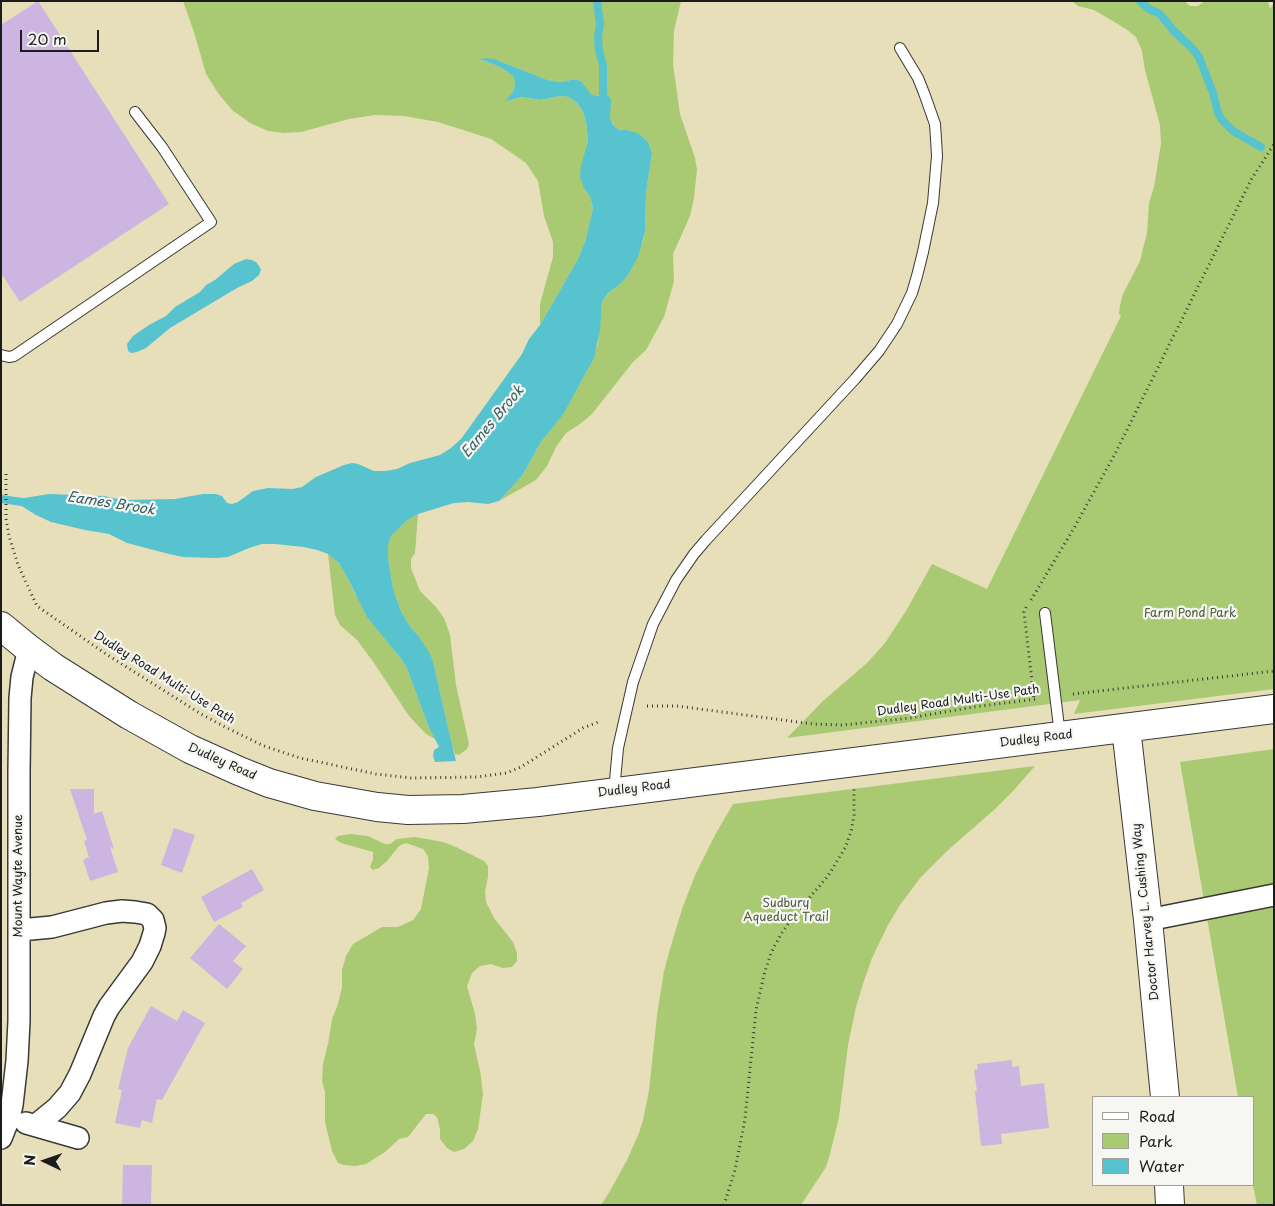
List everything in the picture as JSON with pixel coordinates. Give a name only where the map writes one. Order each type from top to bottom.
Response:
[{"type":"street","points":[[1,626],[29,649]]},
{"type":"street","name":"Dudley Road","points":[[29,649],[67,676],[149,726],[190,748],[254,777],[284,788],[315,796],[377,807],[408,810],[482,808],[520,804],[1274,709]]},
{"type":"street","name":"Mount Wayte Avenue","points":[[1,1138],[12,1105],[17,1061],[20,930],[20,698],[22,677],[29,649]]},
{"type":"street","name":"Doctor Harvey L. Cushing Way","points":[[1126,728],[1148,920],[1165,1096]]},
{"type":"street","points":[[1148,920],[1274,895]]},
{"type":"street","points":[[20,930],[52,927],[106,913],[122,911],[147,914],[153,920],[155,928],[150,946],[142,962],[104,1016],[70,1093],[57,1108],[36,1125]]},
{"type":"street","points":[[9,1118],[78,1138]]},
{"type":"street","points":[[1169,1186],[1170,1205]]},
{"type":"lane","points":[[614,792],[618,748],[632,682],[654,624],[676,580],[711,534],[879,351],[897,324],[912,293],[918,276],[929,226],[936,180],[937,148],[935,124],[928,102],[918,78],[900,48]]},
{"type":"lane","points":[[1,355],[14,356],[211,222],[162,147],[135,112]]},
{"type":"lane","points":[[1045,613],[1060,736]]},
{"type":"path","points":[[1034,699],[1024,612],[1116,452],[1251,180],[1274,144]]},
{"type":"path","name":"Dudley Road Multi-Use Path","points":[[6,474],[6,519],[9,536],[14,556],[37,606],[106,654],[201,714],[264,746],[300,758],[376,774],[411,778],[489,776],[506,773],[521,767],[583,728],[601,721]]},
{"type":"path","name":"Dudley Road Multi-Use Path","points":[[644,706],[677,706],[812,724],[842,725],[902,719],[1055,696],[1274,670]]},
{"type":"path","points":[[724,1205],[735,1170],[745,1119],[756,1010],[765,971],[771,953],[781,934],[828,876],[845,848],[851,832],[854,815],[853,783]]},
{"type":"green space","points":[[183,1],[681,1],[674,31],[673,64],[680,114],[695,158],[697,170],[690,216],[673,254],[674,281],[664,317],[646,350],[633,362],[592,414],[566,433],[556,447],[547,466],[536,480],[499,501],[522,476],[541,442],[564,412],[587,371],[598,344],[602,302],[608,293],[619,285],[643,241],[646,193],[652,153],[648,142],[643,137],[627,130],[619,130],[613,125],[610,118],[610,109],[603,95],[591,94],[581,81],[574,79],[557,82],[497,60],[481,60],[505,70],[513,76],[515,82],[514,90],[506,102],[521,97],[541,100],[560,96],[570,97],[582,110],[586,121],[588,141],[585,153],[584,188],[590,197],[593,208],[590,223],[578,259],[540,325],[540,304],[553,257],[553,242],[544,216],[538,181],[526,163],[491,139],[438,122],[404,116],[375,115],[349,119],[301,132],[284,133],[268,131],[250,123],[232,110],[206,74]]},
{"type":"green space","name":"Farm Pond Park","points":[[1072,1],[1184,1],[1190,6],[1198,6],[1205,1],[1268,1],[1270,9],[1274,3],[1274,689],[1074,714],[1080,700],[787,738],[823,701],[867,663],[885,643],[906,611],[932,564],[987,589],[1121,316],[1119,314],[1123,294],[1140,261],[1147,233],[1149,203],[1154,187],[1161,144],[1160,125],[1145,70],[1142,51],[1136,37],[1094,10],[1078,6]]},
{"type":"green space","points":[[418,514],[415,553],[411,559],[411,568],[420,591],[444,618],[450,635],[456,685],[469,744],[467,749],[459,755],[455,754],[450,739],[434,665],[420,638],[409,625],[401,611],[392,583],[388,558],[388,546],[391,535],[406,521]]},
{"type":"green space","points":[[328,554],[339,563],[354,592],[406,666],[428,725],[437,740],[426,734],[409,716],[357,640],[340,625],[335,615]]},
{"type":"green space","points":[[1274,749],[1274,1205],[1257,1205],[1253,1186],[1255,1186],[1255,1096],[1238,1096],[1180,762]]},
{"type":"green space","name":"Sudbury Aqueduct Trail","points":[[1035,766],[995,809],[947,851],[921,877],[888,925],[872,958],[856,1007],[848,1045],[839,1117],[826,1167],[801,1205],[601,1205],[627,1160],[643,1120],[649,1091],[664,971],[682,909],[696,873],[733,804]]},
{"type":"green space","points":[[351,834],[368,836],[385,844],[390,844],[397,839],[415,837],[443,842],[484,861],[488,866],[485,891],[486,902],[494,918],[513,942],[517,953],[517,961],[512,967],[503,968],[491,964],[480,966],[472,973],[467,986],[475,1014],[477,1029],[474,1044],[483,1094],[478,1129],[473,1141],[464,1149],[454,1152],[447,1148],[440,1139],[437,1117],[433,1114],[426,1114],[408,1137],[399,1139],[385,1152],[366,1164],[355,1166],[338,1163],[332,1151],[325,1122],[325,1092],[322,1081],[323,1064],[332,1019],[342,988],[342,970],[346,956],[353,944],[382,927],[398,927],[413,920],[421,909],[429,868],[428,856],[423,849],[406,843],[399,846],[379,868],[373,870],[370,867],[373,852],[341,843],[335,839],[338,836]]},
{"type":"water","points":[[488,58],[557,82],[574,79],[581,81],[591,94],[597,96],[608,95],[611,100],[610,118],[613,125],[619,130],[627,130],[643,137],[648,142],[652,153],[646,193],[645,232],[638,257],[628,275],[608,293],[602,302],[600,331],[594,358],[564,413],[541,442],[522,476],[499,501],[488,504],[454,503],[418,514],[406,521],[391,536],[388,546],[388,558],[395,595],[409,625],[430,654],[456,761],[435,762],[434,750],[439,747],[428,725],[406,666],[367,617],[339,563],[328,554],[304,547],[262,544],[228,557],[183,557],[127,543],[109,534],[51,522],[12,500],[49,494],[104,496],[123,500],[175,499],[203,494],[216,494],[222,496],[227,503],[232,504],[253,491],[268,488],[293,489],[302,487],[316,477],[352,463],[374,471],[397,469],[410,463],[440,455],[461,439],[522,354],[529,339],[540,325],[578,259],[586,239],[593,208],[580,177],[588,141],[586,121],[582,110],[569,97],[560,96],[541,100],[521,97],[505,102],[514,90],[515,81],[513,76],[505,70],[479,59]]},
{"type":"water","points":[[246,259],[256,262],[261,270],[259,275],[252,281],[170,328],[146,348],[131,353],[128,351],[127,344],[133,336],[200,292],[206,285],[234,264]]},
{"type":"building","points":[[38,1],[169,204],[20,302],[1,273],[1,25]]},
{"type":"building","points":[[70,789],[94,789],[94,814],[102,811],[114,849],[110,847],[118,872],[90,881],[83,860],[89,857],[84,841],[87,840]]},
{"type":"building","points":[[174,828],[195,835],[182,873],[161,865]]},
{"type":"building","points":[[252,869],[264,890],[241,903],[243,907],[214,922],[201,897]]},
{"type":"building","points":[[219,924],[246,946],[233,961],[243,969],[227,989],[190,958]]},
{"type":"building","points":[[151,1006],[177,1021],[183,1010],[205,1023],[162,1100],[157,1099],[152,1123],[142,1120],[140,1128],[115,1123],[122,1090],[118,1089],[128,1048]]},
{"type":"building","points":[[1012,1060],[1012,1067],[1019,1066],[1021,1086],[1044,1083],[1049,1128],[1001,1134],[1002,1144],[981,1146],[974,1070],[978,1069],[977,1064]]},
{"type":"building","points":[[123,1165],[152,1165],[151,1205],[122,1205]]},
{"type":"waterway","name":"Eames Brook","points":[[597,1],[600,24],[599,50],[603,66],[603,103]]},
{"type":"waterway","points":[[1140,1],[1149,9],[1160,14],[1199,57],[1222,120],[1233,131],[1261,147]]},
{"type":"waterway","name":"Eames Brook","points":[[1,499],[22,502]]}]
